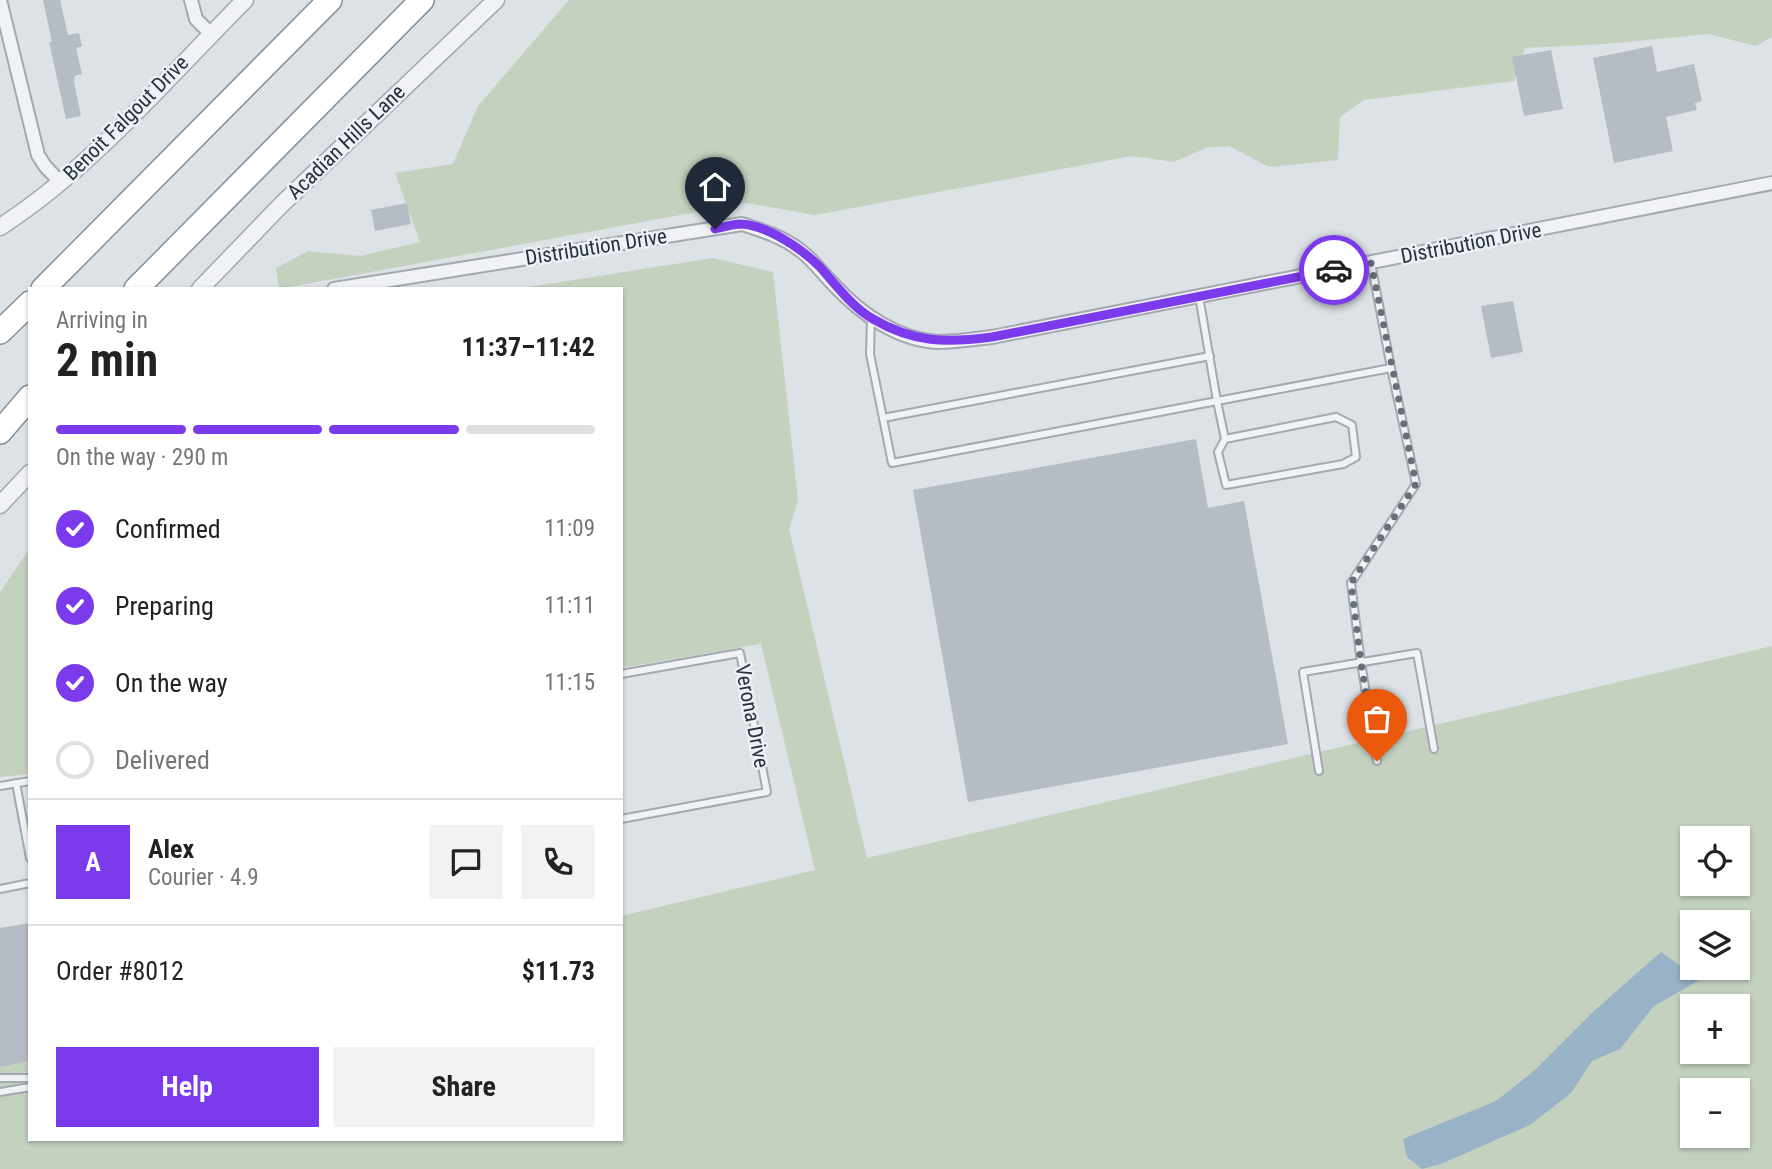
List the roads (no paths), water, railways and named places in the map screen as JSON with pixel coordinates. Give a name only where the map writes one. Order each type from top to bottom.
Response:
[{"type":"highway","points":[[45,287],[330,0]]},
{"type":"highway","points":[[138,287],[422,0]]},
{"type":"highway","points":[[0,326],[27,305]]},
{"type":"highway","points":[[0,332],[27,305]]},
{"type":"highway","points":[[0,426],[28,399]]},
{"type":"highway","points":[[0,432],[28,399]]},
{"type":"street","points":[[0,0],[38,155],[61,183]]},
{"type":"street","points":[[191,0],[196,19],[211,34]]},
{"type":"street","name":"Benoit Falgout Drive","points":[[0,227],[61,183],[245,0]]},
{"type":"street","name":"Acadian Hills Lane","points":[[202,287],[282,204],[496,0]]},
{"type":"street","name":"Distribution Drive","points":[[347,287],[742,224],[780,237],[802,251],[835,287],[871,318],[902,334],[936,342],[962,341],[1772,183]]},
{"type":"street","points":[[0,505],[28,475]]},
{"type":"lane","points":[[1371,263],[1416,484],[1351,583],[1377,761]]},
{"type":"lane","points":[[1199,296],[1225,439],[1218,452],[1226,485],[1343,464],[1356,457],[1352,425],[1336,417],[1225,439]]},
{"type":"lane","points":[[871,318],[870,354],[892,463],[1391,368]]},
{"type":"lane","points":[[883,418],[1210,356]]},
{"type":"lane","name":"Verona Drive","points":[[623,674],[740,653],[767,792],[623,819]]},
{"type":"lane","points":[[1319,771],[1303,672],[1417,653],[1434,749]]},
{"type":"lane","points":[[0,786],[28,781]]},
{"type":"lane","points":[[16,783],[28,847]]},
{"type":"lane","points":[[0,889],[28,883]]},
{"type":"lane","points":[[0,1078],[28,1078]]},
{"type":"lane","points":[[0,1093],[28,1087]]},
{"type":"water","points":[[1661,952],[1680,966],[1680,980],[1700,980],[1654,1006],[1620,1049],[1592,1061],[1571,1093],[1530,1125],[1441,1164],[1422,1169],[1407,1157],[1403,1139],[1496,1101],[1535,1070],[1595,1010]]}]
